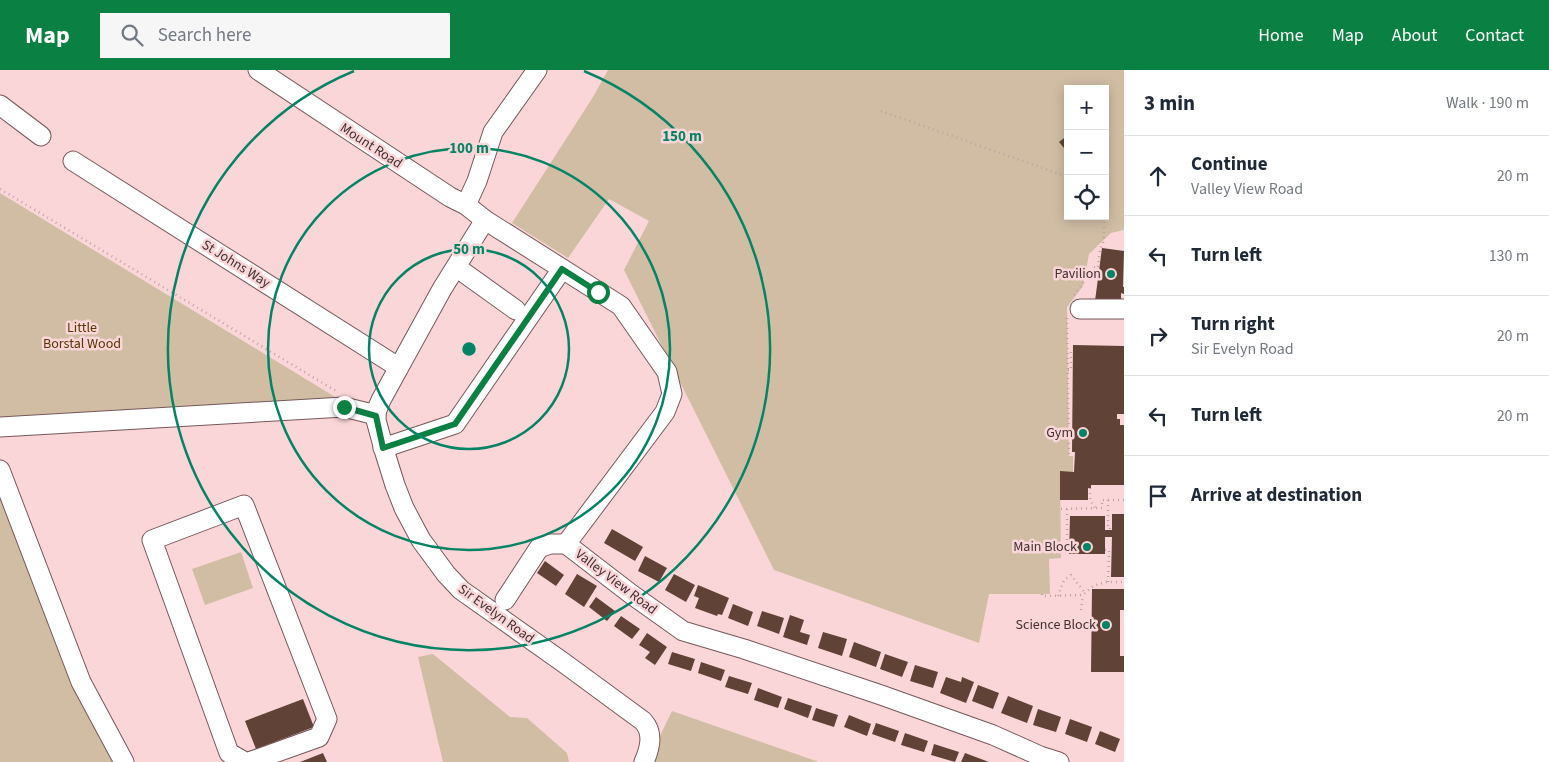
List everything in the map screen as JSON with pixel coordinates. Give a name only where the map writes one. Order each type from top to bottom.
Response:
[{"type":"street","name":"Mount Road","points":[[258,70],[442,192],[466,205],[485,220]]},
{"type":"street","points":[[466,205],[477,181],[493,132],[537,70]]},
{"type":"street","points":[[0,105],[41,136]]},
{"type":"street","name":"St Johns Way","points":[[73,161],[398,367]]},
{"type":"street","points":[[0,427],[344,407],[376,416],[381,400],[398,367],[485,220]]},
{"type":"street","name":"Valley View Road","points":[[485,220],[621,306],[667,372],[672,394],[666,412],[566,544],[630,594],[683,630],[881,695],[993,735],[1039,759],[1059,762]]},
{"type":"street","points":[[456,267],[516,310]]},
{"type":"street","points":[[383,448],[455,424],[562,269]]},
{"type":"street","points":[[1073,307],[1124,309]]},
{"type":"street","name":"Sir Evelyn Road","points":[[376,416],[383,448],[395,485],[414,528],[423,544],[446,574],[461,590],[642,721],[649,730],[650,742],[644,762]]},
{"type":"street","points":[[0,470],[81,682],[124,762]]},
{"type":"street","points":[[245,762],[229,754],[152,540],[244,505],[327,720],[319,737],[271,758],[249,762]]},
{"type":"street","points":[[505,600],[539,548],[550,544],[566,544]]},
{"type":"path","points":[[881,111],[1064,176]]},
{"type":"path","points":[[0,189],[342,395]]},
{"type":"path","points":[[1069,456],[1068,370],[1073,307],[1093,267],[1099,267],[1105,220]]},
{"type":"path","points":[[1068,370],[1071,370],[1071,352],[1073,352]]},
{"type":"path","points":[[1090,488],[1090,500],[1095,508]]},
{"type":"path","points":[[1061,509],[1102,508],[1102,500],[1124,500]]},
{"type":"path","points":[[1108,500],[1108,526],[1110,526],[1110,530]]},
{"type":"path","points":[[1067,509],[1067,544],[1070,544]]},
{"type":"path","points":[[1105,550],[1109,550],[1108,582]]},
{"type":"path","points":[[1058,596],[1064,580],[1071,575],[1084,594]]},
{"type":"path","points":[[1081,610],[1081,599],[1093,586],[1108,582],[1124,582]]},
{"type":"path","points":[[1042,594],[1042,596],[1058,596],[1084,594]]},
{"type":"green space","points":[[608,70],[1124,70],[1124,230],[1111,233],[1089,254],[1083,286],[1067,307],[1069,456],[1073,456],[1073,472],[1060,472],[1061,558],[1049,559],[1050,594],[989,594],[979,643],[774,570],[624,270],[649,221],[609,199],[568,258],[512,223],[593,97]]},
{"type":"green space","name":"Little Borstal Wood","points":[[0,193],[345,403],[0,421]]},
{"type":"green space","points":[[0,480],[119,762],[0,762]]},
{"type":"green space","points":[[241,552],[253,588],[205,605],[192,569]]},
{"type":"green space","points":[[433,654],[510,717],[527,718],[567,753],[569,762],[443,762],[418,657]]},
{"type":"green space","points":[[672,711],[819,762],[651,762],[657,742]]},
{"type":"building","points":[[1064,138],[1064,148],[1059,142]]},
{"type":"building","name":"Pavilion","points":[[1102,248],[1124,251],[1124,294],[1121,293],[1121,300],[1113,299],[1112,303],[1095,301]]},
{"type":"building","points":[[1073,345],[1124,346],[1124,414],[1117,414],[1117,419],[1120,419],[1120,425],[1124,425],[1124,485],[1091,485],[1091,488],[1088,488],[1088,500],[1060,500],[1060,471],[1074,472],[1075,452],[1072,452]]},
{"type":"building","name":"Main Block","points":[[1112,514],[1124,514],[1124,577],[1111,577],[1112,537],[1105,537],[1105,554],[1069,554],[1070,516],[1105,516],[1105,530],[1112,530]]},
{"type":"building","points":[[612,529],[643,547],[635,561],[604,543]]},
{"type":"building","points":[[645,556],[667,568],[659,582],[638,571]]},
{"type":"building","points":[[545,561],[564,575],[556,586],[537,573]]},
{"type":"building","points":[[577,574],[597,586],[584,607],[565,594]]},
{"type":"building","points":[[674,574],[695,585],[686,602],[665,590]]},
{"type":"building","points":[[698,585],[729,598],[722,615],[718,614],[717,616],[695,608],[699,598],[694,596]]},
{"type":"building","name":"Science Block","points":[[1092,589],[1124,589],[1124,610],[1120,610],[1120,656],[1124,656],[1124,672],[1091,672]]},
{"type":"building","points":[[596,597],[615,611],[607,621],[589,607]]},
{"type":"building","points":[[733,604],[753,612],[748,626],[728,618]]},
{"type":"building","points":[[762,611],[784,618],[779,634],[757,626]]},
{"type":"building","points":[[790,615],[804,620],[800,632],[810,635],[807,645],[783,637]]},
{"type":"building","points":[[621,616],[640,629],[632,639],[614,626]]},
{"type":"building","points":[[823,632],[847,639],[842,656],[818,648]]},
{"type":"building","points":[[647,633],[667,647],[655,665],[645,658],[650,652],[639,645]]},
{"type":"building","points":[[854,642],[881,652],[876,667],[849,657]]},
{"type":"building","points":[[672,652],[695,659],[691,671],[668,664]]},
{"type":"building","points":[[885,654],[908,662],[902,677],[880,669]]},
{"type":"building","points":[[701,662],[725,670],[721,681],[698,673]]},
{"type":"building","points":[[915,665],[938,672],[933,688],[910,681]]},
{"type":"building","points":[[729,676],[752,683],[748,694],[725,687]]},
{"type":"building","points":[[946,677],[961,682],[962,677],[974,682],[966,703],[940,693]]},
{"type":"building","points":[[978,685],[999,693],[993,709],[972,701]]},
{"type":"building","points":[[758,688],[782,697],[778,708],[754,700]]},
{"type":"building","points":[[1008,696],[1033,706],[1027,723],[1001,713]]},
{"type":"building","points":[[788,698],[812,706],[808,718],[784,709]]},
{"type":"building","points":[[303,699],[314,727],[256,749],[245,721]]},
{"type":"building","points":[[816,708],[838,715],[834,727],[812,720]]},
{"type":"building","points":[[1038,709],[1061,717],[1056,732],[1033,725]]},
{"type":"building","points":[[849,715],[871,724],[867,736],[844,727]]},
{"type":"building","points":[[1070,719],[1092,727],[1087,742],[1065,734]]},
{"type":"building","points":[[876,723],[899,731],[895,742],[872,734]]},
{"type":"building","points":[[1100,731],[1120,739],[1115,752],[1095,744]]},
{"type":"building","points":[[905,733],[928,741],[924,752],[901,745]]},
{"type":"building","points":[[934,744],[959,752],[955,762],[931,755]]},
{"type":"building","points":[[323,753],[327,762],[300,762]]},
{"type":"building","points":[[965,753],[989,762],[961,762]]},
{"type":"place","name":"Pavilion","points":[[1111,274]]},
{"type":"place","name":"Gym","points":[[1083,433]]},
{"type":"place","name":"Main Block","points":[[1087,547]]},
{"type":"place","name":"Science Block","points":[[1106,625]]},
{"type":"route","points":[[344,407],[376,416],[383,448],[455,424],[562,269],[598,292]]}]
